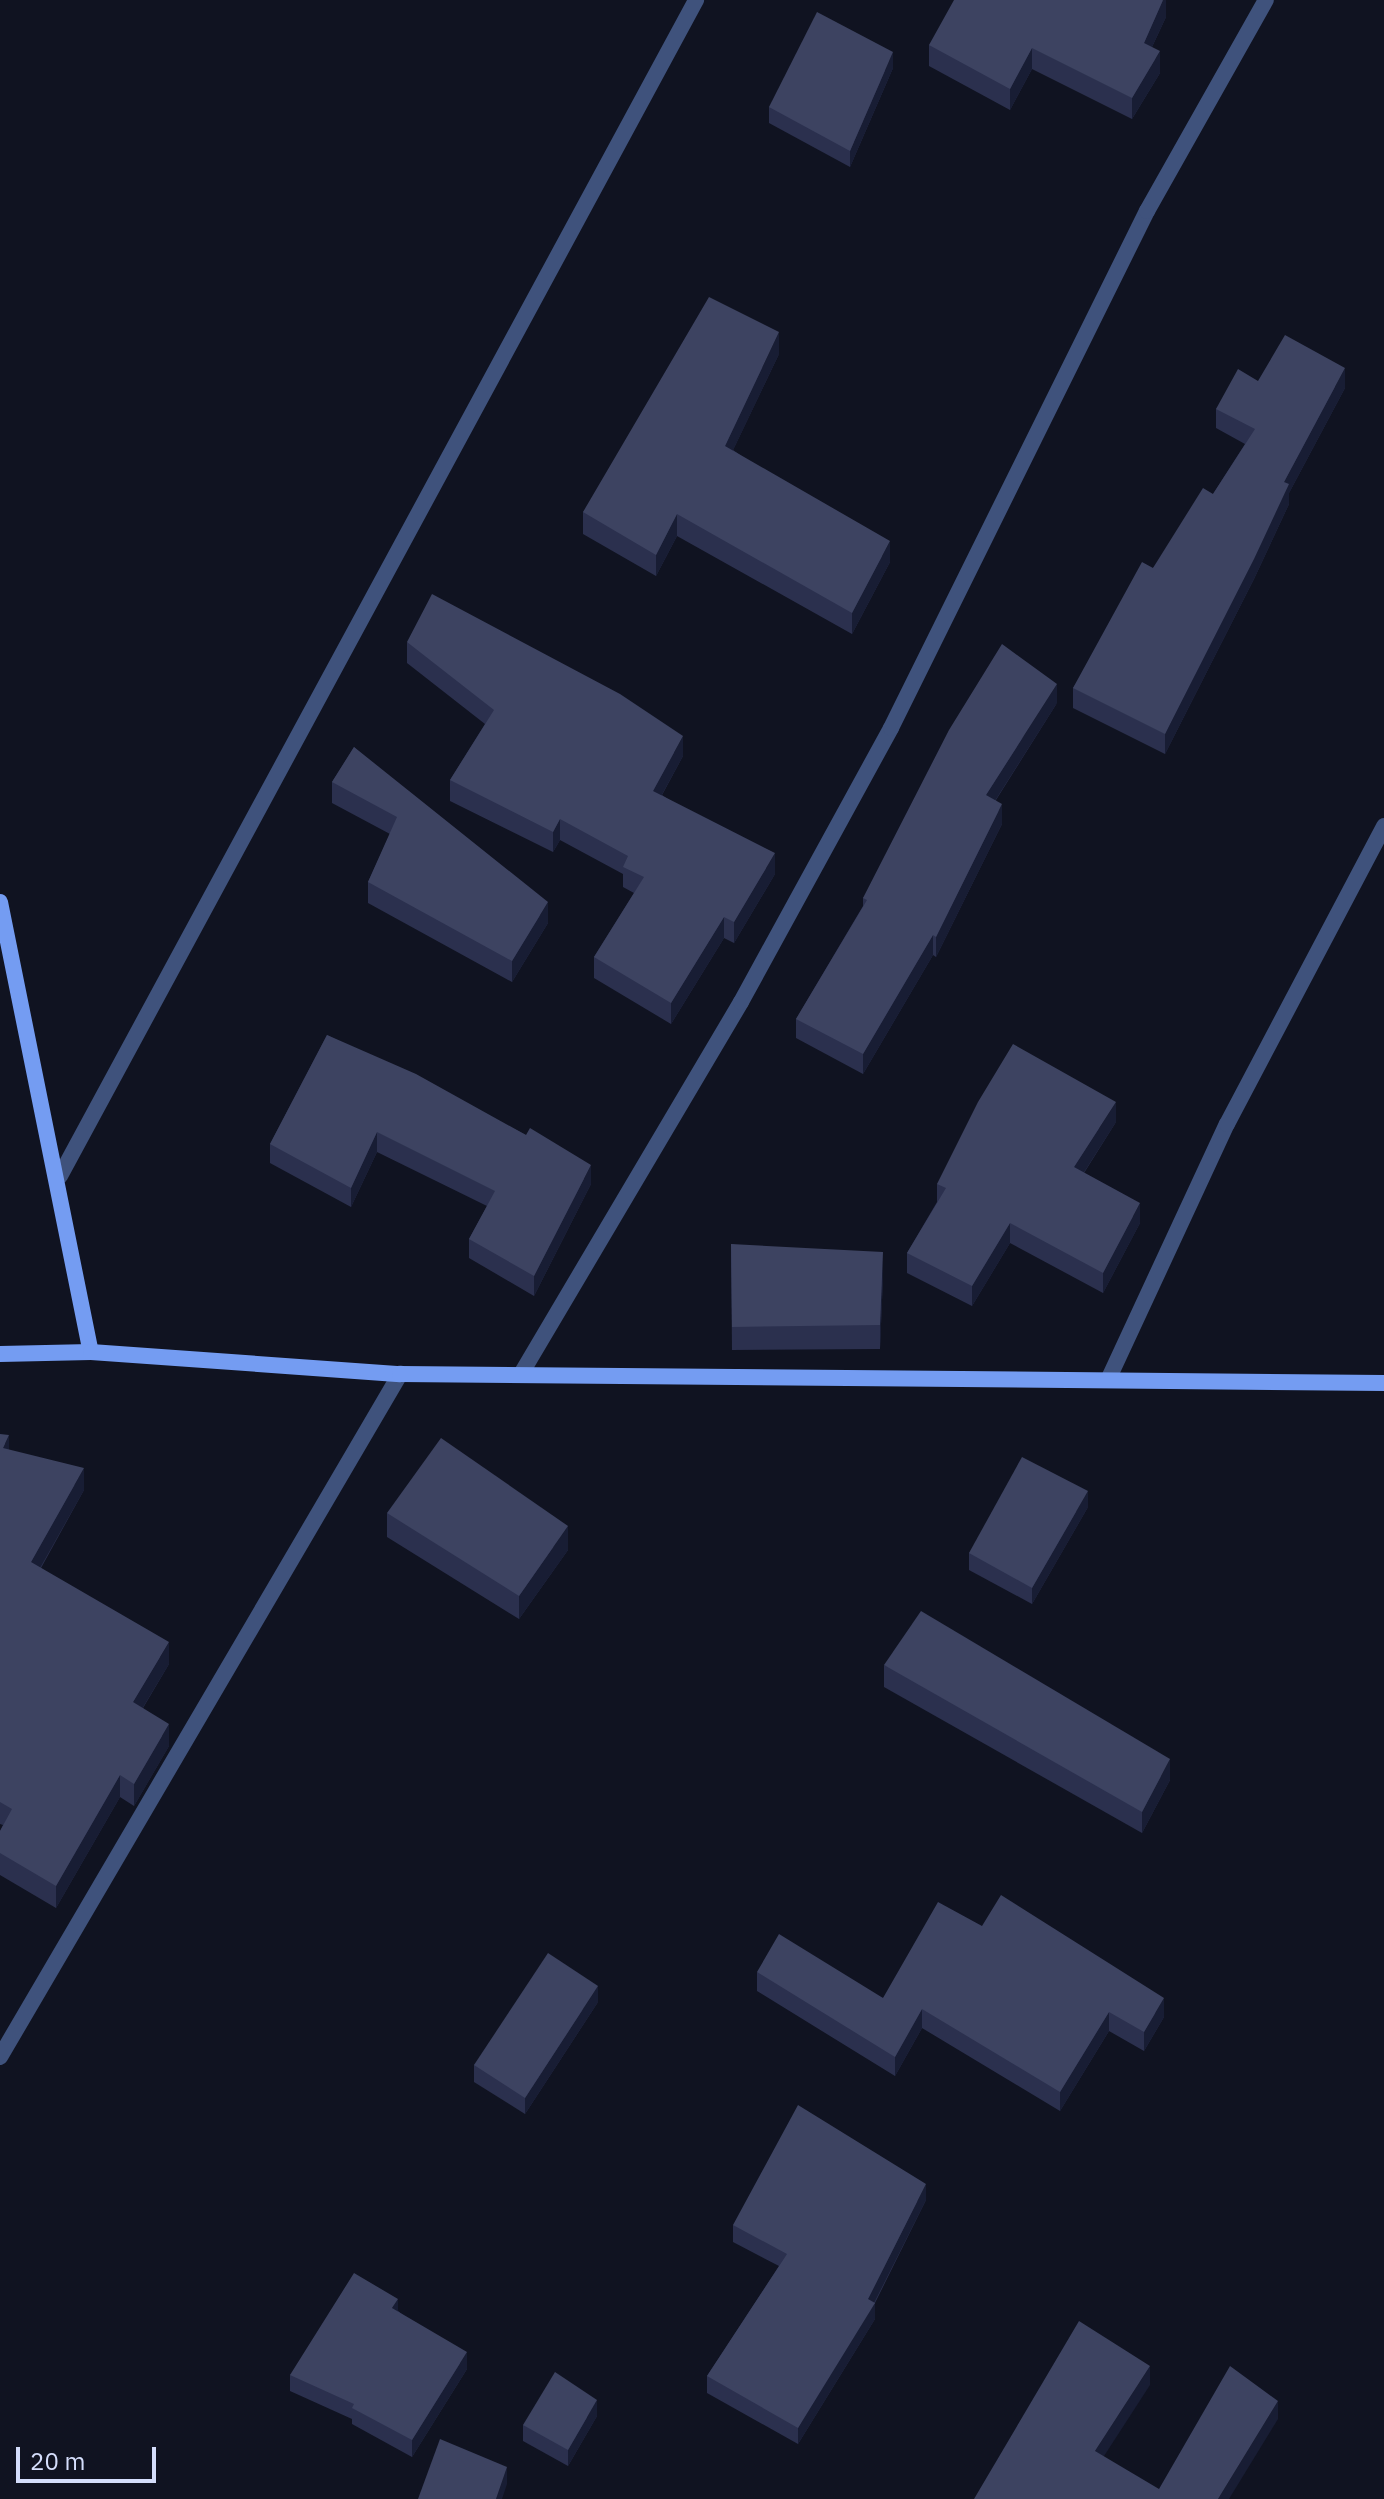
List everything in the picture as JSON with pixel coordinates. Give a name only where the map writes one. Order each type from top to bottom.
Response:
[{"type":"street","points":[[60,1176],[696,0]]},
{"type":"street","points":[[521,1374],[741,1002],[891,728],[1147,211],[1266,0]]},
{"type":"street","points":[[1108,1380],[1227,1124],[1384,826]]},
{"type":"street","points":[[0,902],[60,1176],[91,1352]]},
{"type":"street","points":[[0,1354],[91,1352],[400,1374],[1384,1383]]},
{"type":"street","points":[[0,2057],[400,1374]]},
{"type":"building","points":[[954,0],[1163,0],[1144,43],[1160,51],[1132,98],[1032,48],[1010,89],[929,45]]},
{"type":"building","points":[[817,12],[893,52],[850,151],[769,107]]},
{"type":"building","points":[[709,297],[779,332],[725,446],[890,541],[852,613],[677,514],[656,555],[583,512]]},
{"type":"building","points":[[1285,335],[1345,368],[1284,482],[1289,484],[1254,559],[1165,734],[1073,688],[1142,562],[1153,568],[1203,488],[1213,494],[1255,429],[1216,409],[1238,369],[1258,381]]},
{"type":"building","points":[[432,594],[620,694],[683,736],[653,791],[775,853],[734,922],[724,917],[671,1003],[594,957],[644,877],[623,867],[628,856],[560,819],[553,832],[450,780],[494,710],[407,642]]},
{"type":"building","points":[[1002,644],[1057,684],[986,795],[1002,804],[936,937],[933,935],[863,1054],[796,1019],[867,900],[863,898],[949,730]]},
{"type":"building","points":[[354,747],[548,902],[512,961],[368,882],[397,817],[332,782]]},
{"type":"building","points":[[327,1035],[416,1074],[526,1135],[530,1128],[591,1165],[534,1276],[469,1239],[495,1191],[377,1132],[351,1188],[270,1144]]},
{"type":"building","points":[[1013,1044],[1116,1102],[1074,1167],[1140,1203],[1103,1273],[1010,1223],[972,1286],[907,1253],[946,1188],[937,1184],[978,1102]]},
{"type":"building","points":[[731,1244],[883,1252],[880,1325],[732,1327]]},
{"type":"building","points":[[0,1434],[9,1435],[3,1448],[84,1468],[31,1562],[169,1642],[133,1702],[169,1724],[134,1784],[120,1775],[56,1886],[0,1853],[0,1831],[12,1809],[0,1802]]},
{"type":"building","points":[[441,1438],[568,1526],[519,1596],[387,1513]]},
{"type":"building","points":[[1022,1457],[1088,1491],[1032,1588],[969,1553]]},
{"type":"building","points":[[921,1611],[1170,1759],[1142,1812],[884,1665]]},
{"type":"building","points":[[1001,1895],[1164,1998],[1144,2032],[1109,2012],[1060,2092],[922,2009],[895,2057],[757,1972],[779,1934],[883,1998],[938,1902],[982,1926]]},
{"type":"building","points":[[548,1953],[598,1986],[525,2098],[474,2065]]},
{"type":"building","points":[[798,2105],[926,2184],[868,2299],[875,2303],[798,2428],[707,2376],[787,2254],[733,2225]]},
{"type":"building","points":[[354,2273],[398,2299],[392,2308],[467,2352],[412,2440],[352,2408],[354,2404],[290,2375]]},
{"type":"building","points":[[1079,2321],[1150,2366],[1095,2451],[1159,2489],[1230,2366],[1278,2401],[1218,2499],[974,2499]]},
{"type":"building","points":[[555,2372],[597,2400],[568,2450],[523,2425]]},
{"type":"building","points":[[440,2439],[507,2467],[496,2499],[418,2499]]}]
